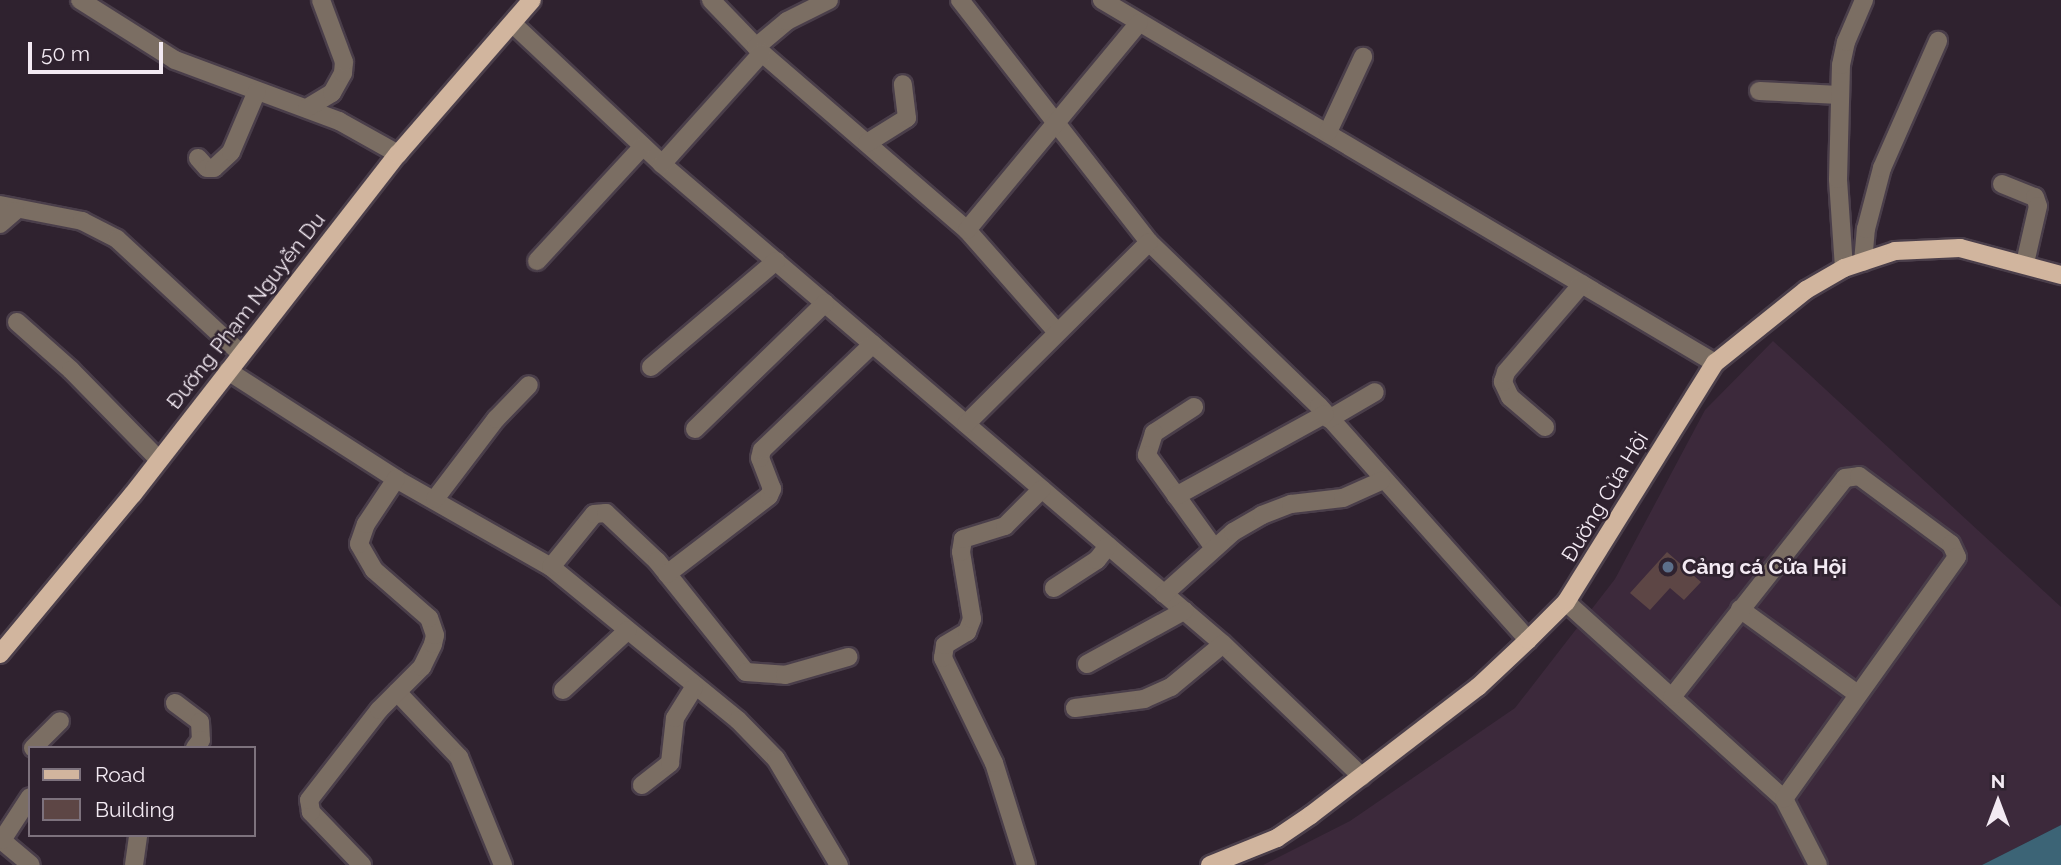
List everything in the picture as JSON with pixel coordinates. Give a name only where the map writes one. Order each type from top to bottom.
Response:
[{"type":"main road","name":"Đường Phạm Nguyễn Du","points":[[0,654],[159,460],[398,154],[521,8]]},
{"type":"main road","name":"Đường Cửa Hội","points":[[1210,865],[1277,838],[1362,777],[1478,687],[1528,640],[1566,602],[1715,363],[1805,289],[1844,268],[1895,251],[1960,248],[2025,263],[2061,275]]},
{"type":"street","points":[[80,0],[175,60],[307,107],[398,154]]},
{"type":"street","points":[[307,107],[332,93],[343,73],[344,62],[321,0]]},
{"type":"street","points":[[711,0],[759,50],[967,230],[1057,332]]},
{"type":"street","points":[[662,164],[759,50],[787,22],[830,0]]},
{"type":"street","points":[[960,0],[1149,242],[1327,416],[1381,481],[1528,640]]},
{"type":"street","points":[[1102,0],[1715,363]]},
{"type":"street","points":[[1844,268],[1838,179],[1840,95],[1846,42],[1864,0]]},
{"type":"street","points":[[521,8],[662,164],[1223,644],[1362,777]]},
{"type":"street","points":[[967,230],[1139,23]]},
{"type":"street","points":[[1863,262],[1866,229],[1881,168],[1938,41]]},
{"type":"street","points":[[1328,132],[1363,57]]},
{"type":"street","points":[[867,143],[907,118],[903,84]]},
{"type":"street","points":[[198,158],[207,168],[214,168],[231,152],[257,91]]},
{"type":"street","points":[[1759,91],[1840,95]]},
{"type":"street","points":[[537,261],[643,146]]},
{"type":"street","points":[[2002,184],[2035,197],[2038,206],[2025,263]]},
{"type":"street","points":[[0,224],[8,208],[82,221],[117,239],[241,354]]},
{"type":"street","points":[[966,424],[1057,332],[1084,310],[1117,269],[1149,242]]},
{"type":"street","points":[[651,368],[776,261]]},
{"type":"street","points":[[1545,428],[1510,397],[1503,382],[1506,372],[1583,284]]},
{"type":"street","points":[[695,429],[825,303]]},
{"type":"street","points":[[17,322],[71,370],[159,460]]},
{"type":"street","points":[[667,574],[769,495],[772,489],[760,458],[762,450],[873,344]]},
{"type":"street","points":[[228,371],[396,479],[551,567],[694,687],[738,720],[776,759],[839,865]]},
{"type":"street","points":[[435,499],[496,419],[529,384]]},
{"type":"street","points":[[1176,496],[1375,392]]},
{"type":"street","points":[[1194,407],[1154,433],[1147,444],[1147,455],[1214,548]]},
{"type":"street","points":[[1672,697],[1845,478],[1859,476],[1951,544],[1957,557],[1856,693],[1784,799]]},
{"type":"street","points":[[362,865],[312,812],[309,800],[397,692],[422,667],[435,635],[429,618],[374,570],[359,544],[366,524],[396,479]]},
{"type":"street","points":[[1164,594],[1214,548],[1262,515],[1291,505],[1343,498],[1381,481]]},
{"type":"street","points":[[1026,865],[994,763],[943,658],[945,645],[967,632],[972,619],[961,552],[963,539],[1005,526],[1042,489]]},
{"type":"street","points":[[551,567],[601,512],[625,528],[667,574],[737,666],[746,671],[785,675],[848,657]]},
{"type":"street","points":[[1054,588],[1097,560],[1108,546]]},
{"type":"street","points":[[1566,602],[1784,799],[1818,865]]},
{"type":"street","points":[[1740,609],[1856,693]]},
{"type":"street","points":[[1087,664],[1184,611]]},
{"type":"street","points":[[563,690],[628,630]]},
{"type":"street","points":[[1076,708],[1144,699],[1171,687],[1223,644]]},
{"type":"street","points":[[642,785],[670,763],[675,718],[694,687]]},
{"type":"street","points":[[397,692],[459,757],[503,865]]},
{"type":"street","points":[[176,703],[200,722],[201,740],[196,746]]},
{"type":"street","points":[[35,746],[60,721]]},
{"type":"street","points":[[28,800],[1,839],[32,865]]},
{"type":"street","points":[[134,865],[138,837]]},
{"type":"shaded area","name":"Cảng cá Cửa Hội","points":[[1773,341],[2061,607],[2061,825],[1982,865],[1263,865],[1350,821],[1515,708],[1615,579],[1705,410]]},
{"type":"water","points":[[2061,825],[2061,865],[1982,865]]},
{"type":"building","name":"Cảng cá Cửa Hội","points":[[1667,552],[1701,582],[1684,600],[1670,588],[1650,610],[1630,593]]},
{"type":"place","name":"Cảng cá Cửa Hội","points":[[1668,567]]}]
